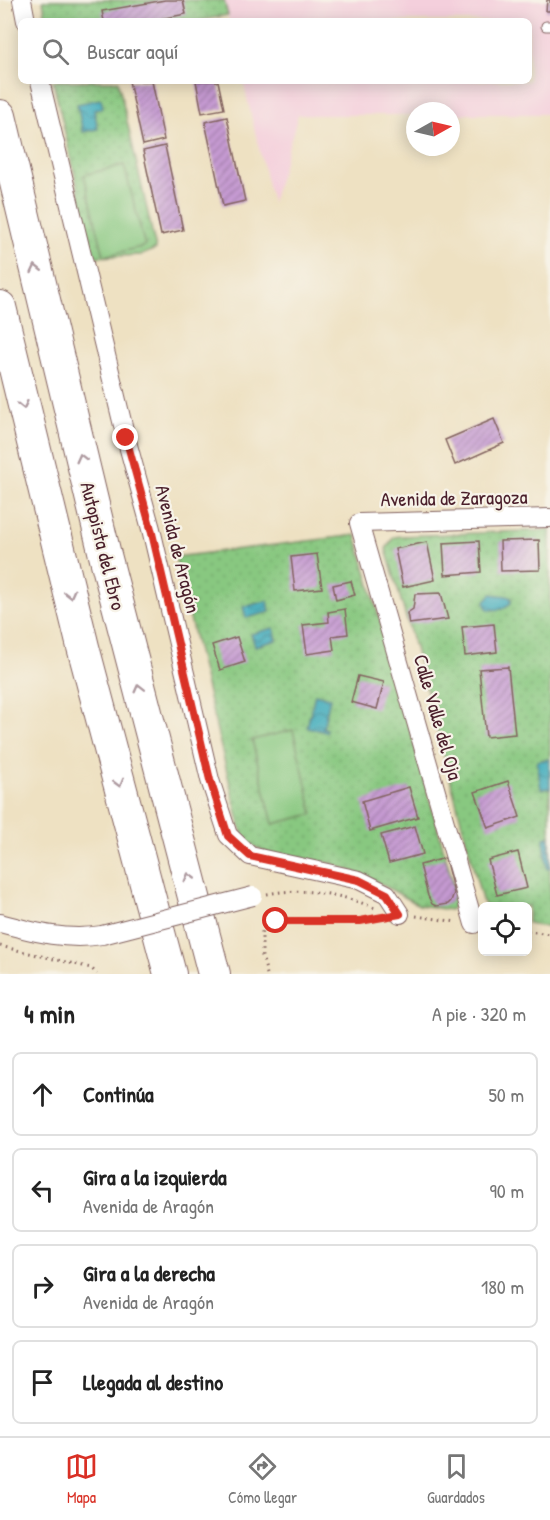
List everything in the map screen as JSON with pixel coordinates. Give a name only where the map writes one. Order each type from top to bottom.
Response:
[{"type":"highway","name":"Autopista del Ebro","points":[[0,116],[108,567],[214,974]]},
{"type":"highway","points":[[0,307],[83,647],[170,974]]},
{"type":"street","points":[[22,0],[26,18]]},
{"type":"street","name":"Avenida de Aragón","points":[[41,84],[126,438],[151,529],[210,780],[228,836],[250,856],[359,880],[387,894],[400,914]]},
{"type":"street","name":"Avenida de Zaragoza","points":[[359,523],[550,518]]},
{"type":"street","name":"Calle Valle del Oja","points":[[359,523],[474,924]]},
{"type":"street","points":[[0,923],[42,934],[78,938],[102,935],[253,896]]},
{"type":"path","points":[[253,896],[316,892],[348,897],[380,910],[474,924]]},
{"type":"path","points":[[267,974],[262,956],[262,928],[276,921],[360,921],[400,914]]},
{"type":"path","points":[[532,932],[550,934]]},
{"type":"path","points":[[0,946],[91,968],[97,974]]},
{"type":"shaded area","points":[[224,0],[550,0],[550,114],[460,114],[460,102],[406,102],[406,115],[298,115],[272,203],[244,84],[532,84],[532,18],[228,18]]},
{"type":"green space","points":[[43,0],[224,0],[228,15],[213,18],[46,18]]},
{"type":"green space","points":[[54,84],[119,84],[156,249],[142,255],[94,257]]},
{"type":"green space","points":[[124,165],[145,246],[104,256],[84,175]]},
{"type":"green space","points":[[550,530],[550,928],[532,924],[532,902],[483,902],[482,900],[423,676],[386,549],[394,537]]},
{"type":"green space","points":[[356,535],[458,901],[450,910],[419,905],[372,879],[330,863],[270,854],[253,846],[242,834],[175,557]]},
{"type":"green space","points":[[293,730],[313,814],[273,824],[252,740]]},
{"type":"water","points":[[101,99],[103,108],[94,110],[98,129],[83,132],[77,104]]},
{"type":"water","points":[[491,594],[507,596],[511,598],[511,603],[502,609],[490,610],[486,607],[485,601]]},
{"type":"water","points":[[268,601],[270,612],[246,618],[243,607]]},
{"type":"water","points":[[274,628],[277,640],[255,646],[251,634]]},
{"type":"water","points":[[315,694],[330,698],[323,728],[327,729],[326,732],[307,727]]},
{"type":"water","points":[[549,759],[550,788],[541,789],[537,761]]},
{"type":"water","points":[[549,837],[550,868],[547,869],[544,838]]},
{"type":"building","points":[[165,0],[183,0],[186,14],[165,18],[103,18],[102,11]]},
{"type":"building","points":[[547,0],[550,0],[550,11],[546,11]]},
{"type":"building","points":[[130,84],[153,84],[164,140],[143,145]]},
{"type":"building","points":[[197,84],[219,84],[224,109],[202,113]]},
{"type":"building","points":[[227,117],[245,201],[223,206],[205,122]]},
{"type":"building","points":[[165,146],[183,230],[161,235],[143,151]]},
{"type":"building","points":[[494,419],[504,443],[455,465],[445,440]]},
{"type":"building","points":[[539,540],[540,570],[501,571],[500,541]]},
{"type":"building","points":[[479,541],[481,572],[445,575],[443,543]]},
{"type":"building","points":[[427,542],[435,580],[403,587],[395,549]]},
{"type":"building","points":[[317,554],[322,588],[295,591],[291,557]]},
{"type":"building","points":[[351,581],[355,595],[336,600],[333,585]]},
{"type":"building","points":[[441,593],[448,619],[409,624],[407,613],[413,609],[415,594]]},
{"type":"building","points":[[345,609],[348,634],[332,636],[334,650],[307,654],[303,625],[329,622],[328,612]]},
{"type":"building","points":[[494,624],[497,652],[465,656],[462,627]]},
{"type":"building","points":[[237,637],[245,662],[220,670],[212,645]]},
{"type":"building","points":[[508,667],[515,734],[486,737],[479,669]]},
{"type":"building","points":[[358,676],[384,682],[377,709],[351,702]]},
{"type":"building","points":[[508,781],[520,817],[488,828],[475,792]]},
{"type":"building","points":[[409,787],[418,817],[370,831],[362,801]]},
{"type":"building","points":[[415,826],[423,854],[389,863],[381,835]]},
{"type":"building","points":[[518,852],[527,888],[497,895],[488,860]]},
{"type":"building","points":[[445,858],[454,893],[448,904],[436,906],[432,904],[428,896],[420,865]]},
{"type":"route","points":[[126,438],[151,529],[210,780],[228,836],[250,856],[359,880],[387,894],[400,914],[360,921],[276,921]]}]
